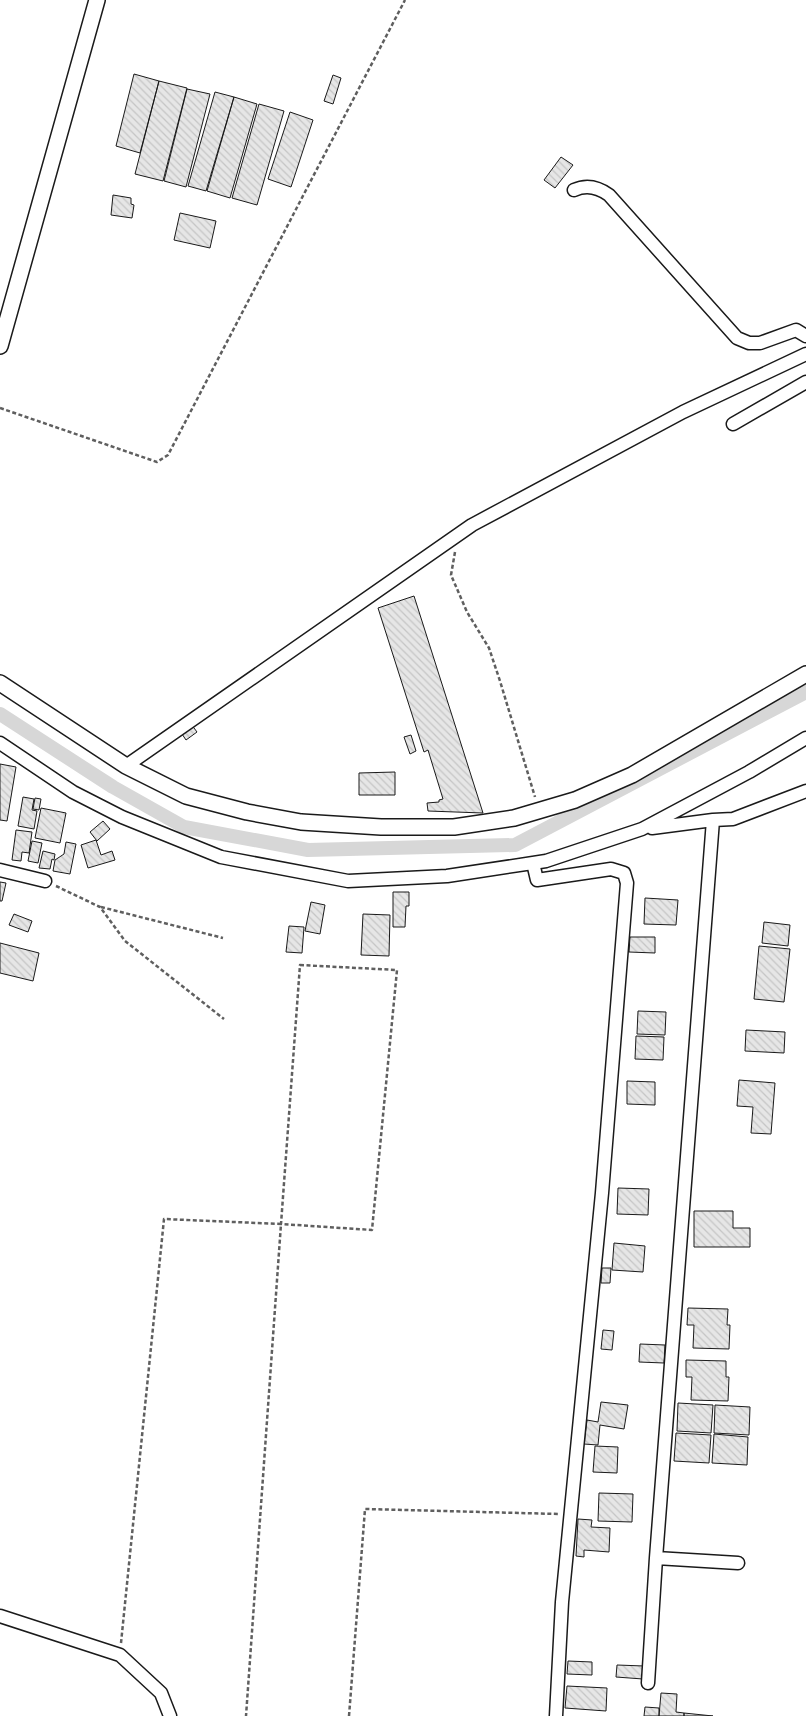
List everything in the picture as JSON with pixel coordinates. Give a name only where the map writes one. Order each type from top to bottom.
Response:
[{"type":"street","points":[[0,346],[97,0]]},
{"type":"street","points":[[574,190],[583,186],[600,188],[609,195],[737,338],[749,343],[760,343],[796,330],[806,336]]},
{"type":"street","points":[[126,766],[472,525],[683,412],[806,354]]},
{"type":"street","points":[[733,424],[806,382]]},
{"type":"street","points":[[0,683],[126,766],[186,796],[247,812],[300,822],[382,827],[454,826],[514,818],[575,800],[632,775],[806,674]]},
{"type":"street","points":[[642,830],[749,772],[806,738]]},
{"type":"street","points":[[0,743],[74,792],[98,805],[122,817],[221,857],[348,881],[447,876],[546,861],[642,830],[733,819],[806,791]]},
{"type":"street","points":[[648,1682],[713,820]]},
{"type":"street","points":[[534,863],[537,880],[611,869],[624,873],[627,883],[601,1202],[562,1602],[556,1716]]},
{"type":"street","points":[[0,870],[45,881]]},
{"type":"street","points":[[656,1558],[738,1563]]},
{"type":"street","points":[[0,1616],[120,1655],[161,1693],[170,1716]]},
{"type":"path","points":[[0,408],[157,462],[168,455],[405,0]]},
{"type":"path","points":[[459,534],[451,575],[467,612],[489,648],[539,811]]},
{"type":"path","points":[[45,881],[100,907],[223,938]]},
{"type":"path","points":[[100,907],[125,941],[224,1019]]},
{"type":"path","points":[[120,1655],[164,1219],[281,1224],[372,1230],[397,970],[300,965],[281,1224],[246,1716]]},
{"type":"path","points":[[349,1716],[365,1509],[570,1514]]},
{"type":"building","points":[[134,74],[159,81],[140,153],[116,146]]},
{"type":"building","points":[[333,75],[341,78],[333,104],[324,101]]},
{"type":"building","points":[[159,81],[187,88],[163,181],[135,174]]},
{"type":"building","points":[[187,89],[210,94],[186,187],[164,181]]},
{"type":"building","points":[[215,92],[234,97],[206,191],[188,186]]},
{"type":"building","points":[[234,97],[257,104],[230,198],[207,191]]},
{"type":"building","points":[[259,104],[284,111],[257,205],[232,198]]},
{"type":"building","points":[[290,112],[313,120],[291,187],[268,179]]},
{"type":"building","points":[[561,157],[573,165],[555,188],[544,180]]},
{"type":"building","points":[[113,195],[131,198],[131,204],[134,205],[132,218],[111,215]]},
{"type":"building","points":[[180,213],[216,221],[210,248],[174,240]]},
{"type":"building","points":[[414,596],[483,813],[428,811],[427,803],[439,802],[439,800],[443,799],[428,750],[424,752],[378,608]]},
{"type":"building","points":[[191,724],[197,732],[186,740],[180,731]]},
{"type":"building","points":[[411,735],[416,751],[410,754],[404,737]]},
{"type":"building","points":[[0,764],[16,767],[7,821],[0,820]]},
{"type":"building","points":[[395,772],[395,795],[359,795],[359,773]]},
{"type":"building","points":[[23,797],[34,799],[32,810],[37,811],[34,829],[18,826]]},
{"type":"building","points":[[35,798],[41,799],[39,810],[33,809]]},
{"type":"building","points":[[41,808],[66,813],[60,843],[35,838]]},
{"type":"building","points":[[103,821],[110,829],[97,841],[90,832]]},
{"type":"building","points":[[16,830],[32,832],[29,853],[22,852],[21,861],[12,860]]},
{"type":"building","points":[[96,840],[101,855],[112,851],[115,860],[88,868],[81,845]]},
{"type":"building","points":[[32,841],[42,843],[38,863],[28,861]]},
{"type":"building","points":[[66,842],[76,844],[70,874],[53,871],[55,860],[64,854]]},
{"type":"building","points":[[43,851],[55,854],[50,869],[39,868]]},
{"type":"building","points":[[0,882],[6,883],[2,901],[0,901]]},
{"type":"building","points":[[393,892],[409,892],[409,906],[406,906],[405,927],[393,927]]},
{"type":"building","points":[[645,898],[678,900],[676,925],[644,924]]},
{"type":"building","points":[[311,902],[325,905],[320,934],[305,931]]},
{"type":"building","points":[[14,914],[32,921],[28,932],[9,925]]},
{"type":"building","points":[[363,914],[390,915],[389,956],[361,955]]},
{"type":"building","points":[[764,922],[790,925],[788,946],[762,943]]},
{"type":"building","points":[[289,926],[304,927],[302,953],[286,952]]},
{"type":"building","points":[[630,937],[655,937],[655,953],[629,952]]},
{"type":"building","points":[[0,943],[39,953],[33,981],[0,973]]},
{"type":"building","points":[[759,946],[790,949],[784,1002],[754,999]]},
{"type":"building","points":[[638,1011],[666,1012],[665,1035],[637,1034]]},
{"type":"building","points":[[746,1030],[785,1032],[784,1053],[745,1051]]},
{"type":"building","points":[[636,1036],[664,1037],[663,1060],[635,1059]]},
{"type":"building","points":[[739,1080],[775,1083],[771,1134],[751,1133],[753,1107],[737,1106]]},
{"type":"building","points":[[627,1081],[655,1082],[655,1105],[627,1104]]},
{"type":"building","points":[[618,1188],[649,1189],[648,1215],[617,1214]]},
{"type":"building","points":[[694,1211],[733,1211],[733,1228],[750,1228],[750,1247],[694,1247]]},
{"type":"building","points":[[614,1243],[645,1246],[643,1272],[612,1270]]},
{"type":"building","points":[[602,1268],[611,1268],[610,1283],[601,1283]]},
{"type":"building","points":[[688,1308],[728,1309],[727,1325],[730,1325],[729,1349],[693,1348],[694,1325],[687,1325]]},
{"type":"building","points":[[603,1330],[614,1331],[612,1350],[601,1349]]},
{"type":"building","points":[[640,1344],[665,1345],[664,1363],[639,1362]]},
{"type":"building","points":[[686,1360],[726,1361],[726,1377],[729,1377],[728,1401],[691,1400],[692,1377],[686,1377]]},
{"type":"building","points":[[601,1402],[628,1405],[624,1429],[600,1425],[598,1445],[584,1444],[587,1420],[598,1422]]},
{"type":"building","points":[[678,1403],[713,1405],[711,1433],[677,1431]]},
{"type":"building","points":[[715,1405],[750,1407],[749,1435],[714,1433]]},
{"type":"building","points":[[676,1433],[711,1435],[709,1463],[674,1461]]},
{"type":"building","points":[[714,1434],[748,1437],[747,1465],[712,1463]]},
{"type":"building","points":[[595,1446],[618,1447],[617,1473],[593,1472]]},
{"type":"building","points":[[599,1493],[633,1494],[632,1522],[598,1521]]},
{"type":"building","points":[[578,1519],[592,1520],[591,1527],[610,1528],[609,1552],[584,1550],[584,1557],[576,1556]]},
{"type":"building","points":[[568,1661],[592,1662],[592,1675],[567,1674]]},
{"type":"building","points":[[617,1665],[644,1666],[643,1679],[616,1677]]},
{"type":"building","points":[[567,1686],[607,1688],[606,1711],[565,1708]]},
{"type":"building","points":[[661,1693],[677,1694],[676,1712],[684,1713],[684,1716],[659,1716]]},
{"type":"building","points":[[645,1707],[659,1708],[659,1716],[644,1716]]},
{"type":"building","points":[[684,1713],[713,1716],[684,1716]]},
{"type":"waterway","points":[[0,714],[113,787],[184,827],[308,850],[515,845],[806,692]]}]
